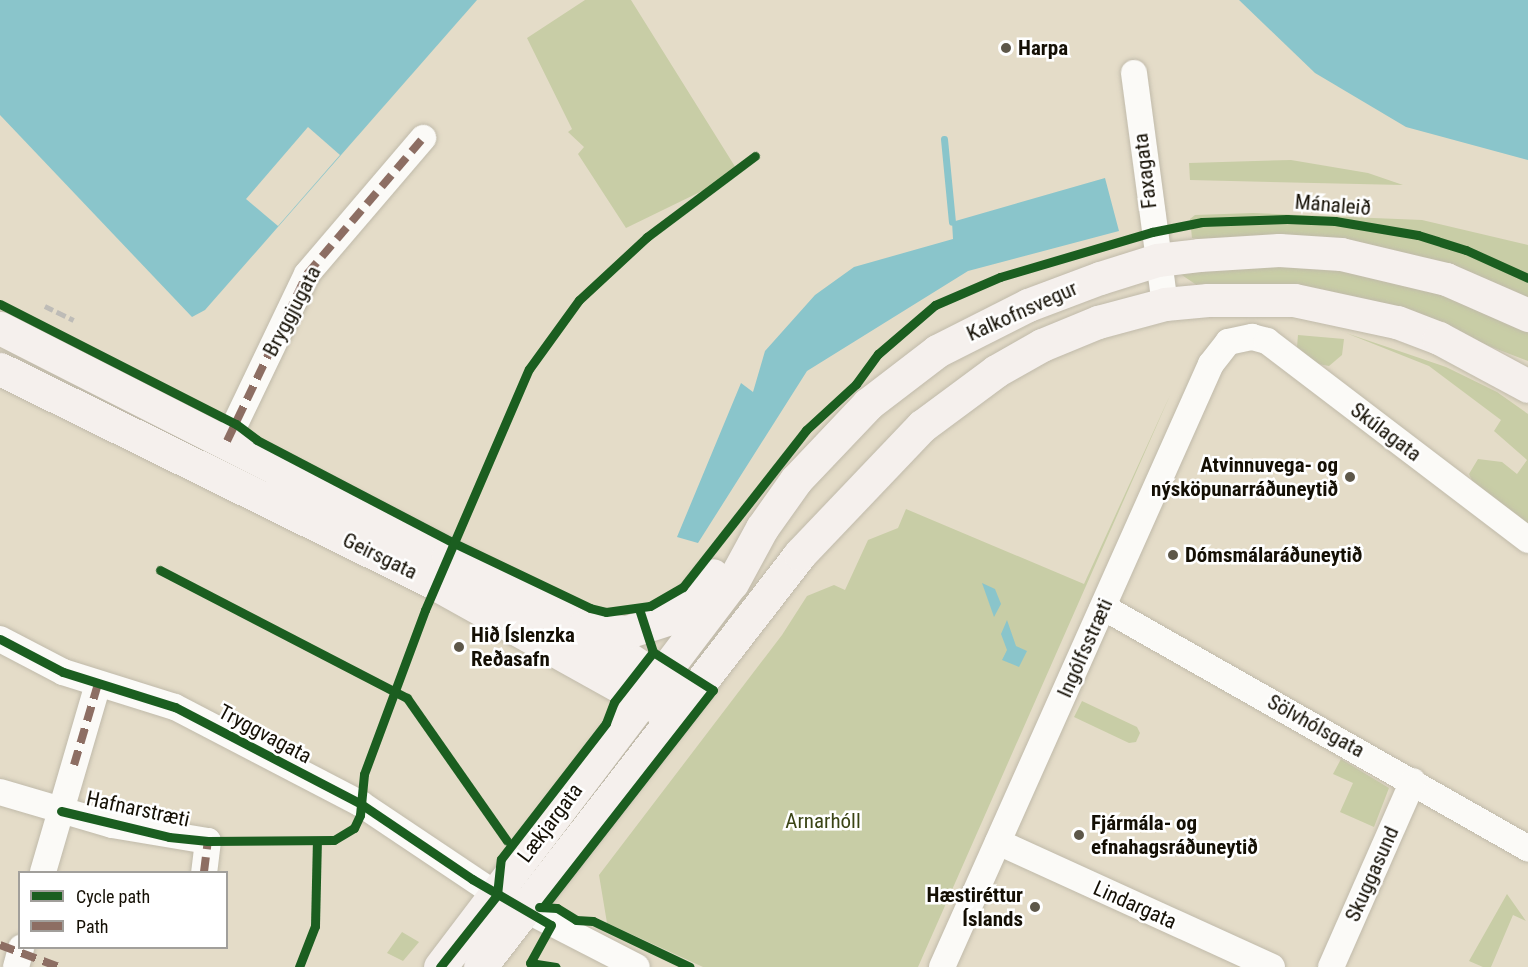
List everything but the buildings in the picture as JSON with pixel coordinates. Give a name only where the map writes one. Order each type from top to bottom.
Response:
[{"type":"main road","name":"Kalkofnsvegur","points":[[651,688],[732,583],[762,528],[830,441],[868,405],[937,351],[1028,304],[1157,260],[1279,250],[1341,254],[1446,279],[1528,315]]},
{"type":"main road","name":"Kalkofnsvegur","points":[[680,707],[800,554],[882,466],[940,412],[996,371],[1042,345],[1105,320],[1165,304],[1253,298],[1342,308],[1439,338],[1528,386]]},
{"type":"main road","name":"Geirsgata","points":[[0,328],[227,441],[582,628],[651,688]]},
{"type":"main road","name":"Geirsgata","points":[[0,369],[651,688],[680,707]]},
{"type":"main road","name":"Geirsgata","points":[[211,472],[237,467],[378,538],[410,536]]},
{"type":"main road","name":"Geirsgata","points":[[582,628],[627,632],[667,619],[687,606],[762,528]]},
{"type":"main road","name":"Lækjargata","points":[[480,967],[511,903],[651,688]]},
{"type":"main road","name":"Lækjargata","points":[[440,967],[511,903],[680,707]]},
{"type":"street","name":"Faxagata","points":[[1134,73],[1157,260],[1165,304]]},
{"type":"street","name":"Bryggjugata","points":[[227,441],[307,274],[423,138]]},
{"type":"street","name":"Skúlagata","points":[[1238,338],[1267,341],[1528,540]]},
{"type":"street","name":"Ingólfsstræti","points":[[942,967],[1211,364],[1219,349],[1238,338]]},
{"type":"street","name":"Sölvhólsgata","points":[[1103,607],[1528,848]]},
{"type":"street","name":"Tryggvagata","points":[[0,639],[63,672],[175,706],[361,804],[511,903],[637,967]]},
{"type":"street","points":[[44,871],[98,684]]},
{"type":"street","name":"Skuggasund","points":[[1331,967],[1413,781]]},
{"type":"street","name":"Hafnarstræti","points":[[0,792],[61,811],[169,837],[208,841],[204,871]]},
{"type":"street","name":"Lindargata","points":[[998,842],[1272,967]]},
{"type":"street","points":[[16,967],[21,949]]},
{"type":"green space","points":[[585,0],[631,0],[739,173],[626,228],[578,154],[584,147],[568,132],[572,129],[527,38]]},
{"type":"green space","points":[[1291,160],[1368,173],[1403,185],[1190,180],[1189,163]]},
{"type":"green space","points":[[1253,213],[1422,220],[1528,245],[1528,303],[1192,238],[1190,219],[1195,215]]},
{"type":"green space","points":[[1293,263],[1396,277],[1528,329],[1528,361],[1398,311],[1198,286],[1179,273]]},
{"type":"green space","points":[[1346,333],[1446,367],[1497,392],[1528,414],[1528,526],[1474,485],[1469,474],[1478,459],[1502,462],[1517,474],[1527,460],[1494,431],[1501,420],[1429,366]]},
{"type":"green space","points":[[1298,335],[1344,339],[1342,355],[1329,366],[1313,363],[1297,347]]},
{"type":"green space","name":"Arnarhóll","points":[[1171,393],[918,967],[703,967],[607,923],[599,875],[782,635],[807,596],[834,585],[845,590],[868,540],[898,528],[906,509],[1084,584]]},
{"type":"green space","points":[[1082,701],[1137,727],[1140,733],[1136,742],[1129,743],[1074,717]]},
{"type":"green space","points":[[1341,759],[1389,788],[1374,827],[1340,812],[1353,783],[1333,774]]},
{"type":"green space","points":[[1507,894],[1526,921],[1513,915],[1491,967],[1483,967],[1469,961]]},
{"type":"green space","points":[[402,932],[419,942],[403,961],[387,953]]},
{"type":"water","points":[[0,0],[477,0],[205,310],[192,317],[0,115]]},
{"type":"water","points":[[1239,0],[1528,0],[1528,160],[1406,127],[1315,73]]},
{"type":"water","points":[[1105,178],[1119,231],[968,271],[807,371],[698,543],[677,537],[741,383],[753,392],[765,351],[815,295],[854,267],[953,239],[952,222]]},
{"type":"water","points":[[982,583],[995,589],[1001,604],[994,617]]},
{"type":"water","points":[[1007,620],[1016,646],[1027,651],[1019,667],[1002,660],[1007,650],[1001,634]]},
{"type":"pier","points":[[308,127],[340,155],[278,226],[246,199]]},
{"type":"waterway","points":[[944,139],[952,222]]},
{"type":"railway","points":[[45,306],[74,320]]},
{"type":"marked path","points":[[227,441],[307,274],[423,138]]},
{"type":"marked path","points":[[74,765],[98,684]]},
{"type":"marked path","points":[[204,871],[208,841]]},
{"type":"marked path","points":[[0,945],[59,967]]},
{"type":"cycle path","points":[[61,811],[169,837],[208,841],[334,840],[354,828],[360,815],[364,774],[425,610],[529,369],[579,300],[647,237],[755,156]]},
{"type":"cycle path","name":"Mánaleið","points":[[0,304],[236,424],[257,440],[454,543],[590,608],[606,612],[650,606],[683,587],[806,430],[856,384],[878,354],[935,305],[1000,277],[1152,232],[1202,222],[1287,219],[1335,221],[1418,235],[1466,250],[1528,278]]},
{"type":"cycle path","points":[[160,570],[407,698],[507,841]]},
{"type":"cycle path","points":[[544,906],[713,690],[653,652],[639,609]]},
{"type":"cycle path","points":[[0,639],[63,672],[175,707],[361,804],[472,879],[551,925],[530,963],[556,967]]},
{"type":"cycle path","points":[[497,895],[501,859],[606,723],[614,702],[653,652]]},
{"type":"cycle path","points":[[299,967],[315,926],[317,841]]},
{"type":"cycle path","points":[[440,967],[497,895]]},
{"type":"cycle path","points":[[539,907],[557,908],[576,920],[593,921],[690,967]]},
{"type":"place","name":"Harpa","points":[[1006,48]]},
{"type":"place","name":"Atvinnuvega- og nýsköpunarráðuneytið","points":[[1350,477]]},
{"type":"place","name":"Dómsmálaráðuneytið","points":[[1173,555]]},
{"type":"place","name":"Hið Íslenzka Reðasafn","points":[[459,647]]},
{"type":"place","name":"Fjármála- og efnahagsráðuneytið","points":[[1079,835]]},
{"type":"place","name":"Hæstiréttur Íslands","points":[[1035,907]]}]
